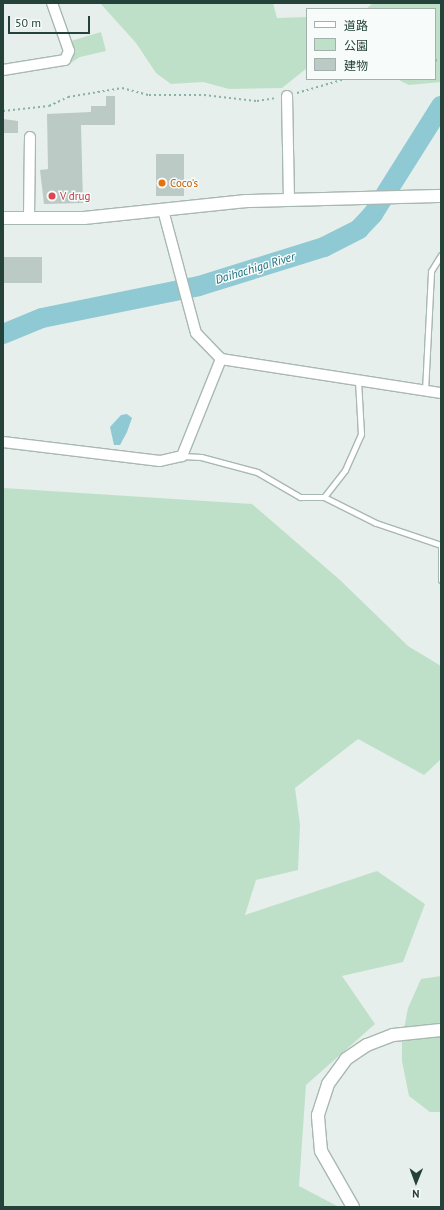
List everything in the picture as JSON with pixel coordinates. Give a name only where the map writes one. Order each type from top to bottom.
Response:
[{"type":"street","points":[[3,70],[65,60],[69,51],[52,3]]},
{"type":"street","points":[[287,96],[289,200]]},
{"type":"street","points":[[29,218],[30,138]]},
{"type":"street","points":[[3,218],[84,218],[289,200],[441,196]]},
{"type":"street","points":[[163,210],[188,311],[196,333],[221,359],[441,393]]},
{"type":"street","points":[[3,442],[160,461],[182,456],[221,359]]},
{"type":"street","points":[[353,1207],[321,1150],[318,1115],[328,1084],[346,1059],[367,1045],[393,1035],[441,1030]]},
{"type":"lane","points":[[424,391],[431,271],[441,256]]},
{"type":"lane","points":[[324,497],[345,470],[361,434],[358,380]]},
{"type":"lane","points":[[182,456],[201,457],[257,472],[300,497],[324,497],[376,523],[441,545],[441,580]]},
{"type":"path","points":[[3,111],[48,106],[68,98],[122,88],[149,95],[204,95],[248,101],[287,96],[342,80]]},
{"type":"green space","points":[[100,3],[273,3],[277,18],[306,17],[306,69],[282,88],[229,89],[203,82],[171,84],[156,73],[136,43]]},
{"type":"green space","points":[[373,3],[441,3],[441,82],[409,85],[399,80],[436,80],[436,8],[367,8]]},
{"type":"green space","points":[[101,32],[106,51],[80,57],[69,64],[74,51],[71,41]]},
{"type":"green space","points":[[3,488],[252,504],[340,580],[408,646],[441,666],[441,759],[424,775],[358,739],[295,788],[300,825],[298,870],[256,880],[245,915],[377,871],[425,904],[403,962],[342,976],[375,1024],[306,1085],[299,1186],[339,1207],[3,1207]]},
{"type":"green space","points":[[441,976],[441,1112],[430,1112],[409,1096],[402,1061],[402,1040],[408,1008],[421,979]]},
{"type":"water","points":[[127,414],[132,418],[127,432],[120,445],[114,445],[110,427],[121,415]]},
{"type":"building","points":[[106,96],[115,96],[115,125],[81,125],[83,203],[44,204],[40,170],[48,169],[47,114],[91,112],[91,106],[106,106]]},
{"type":"building","points":[[3,119],[18,121],[18,133],[3,133]]},
{"type":"building","points":[[156,154],[184,154],[184,196],[156,196]]},
{"type":"building","points":[[3,257],[42,257],[42,283],[3,283]]},
{"type":"waterway","name":"Daihachiga River","points":[[3,334],[42,318],[199,286],[324,247],[359,229],[373,214],[441,106]]},
{"type":"place","name":"Coco's","points":[[162,183]]},
{"type":"place","name":"V drug","points":[[52,196]]}]
